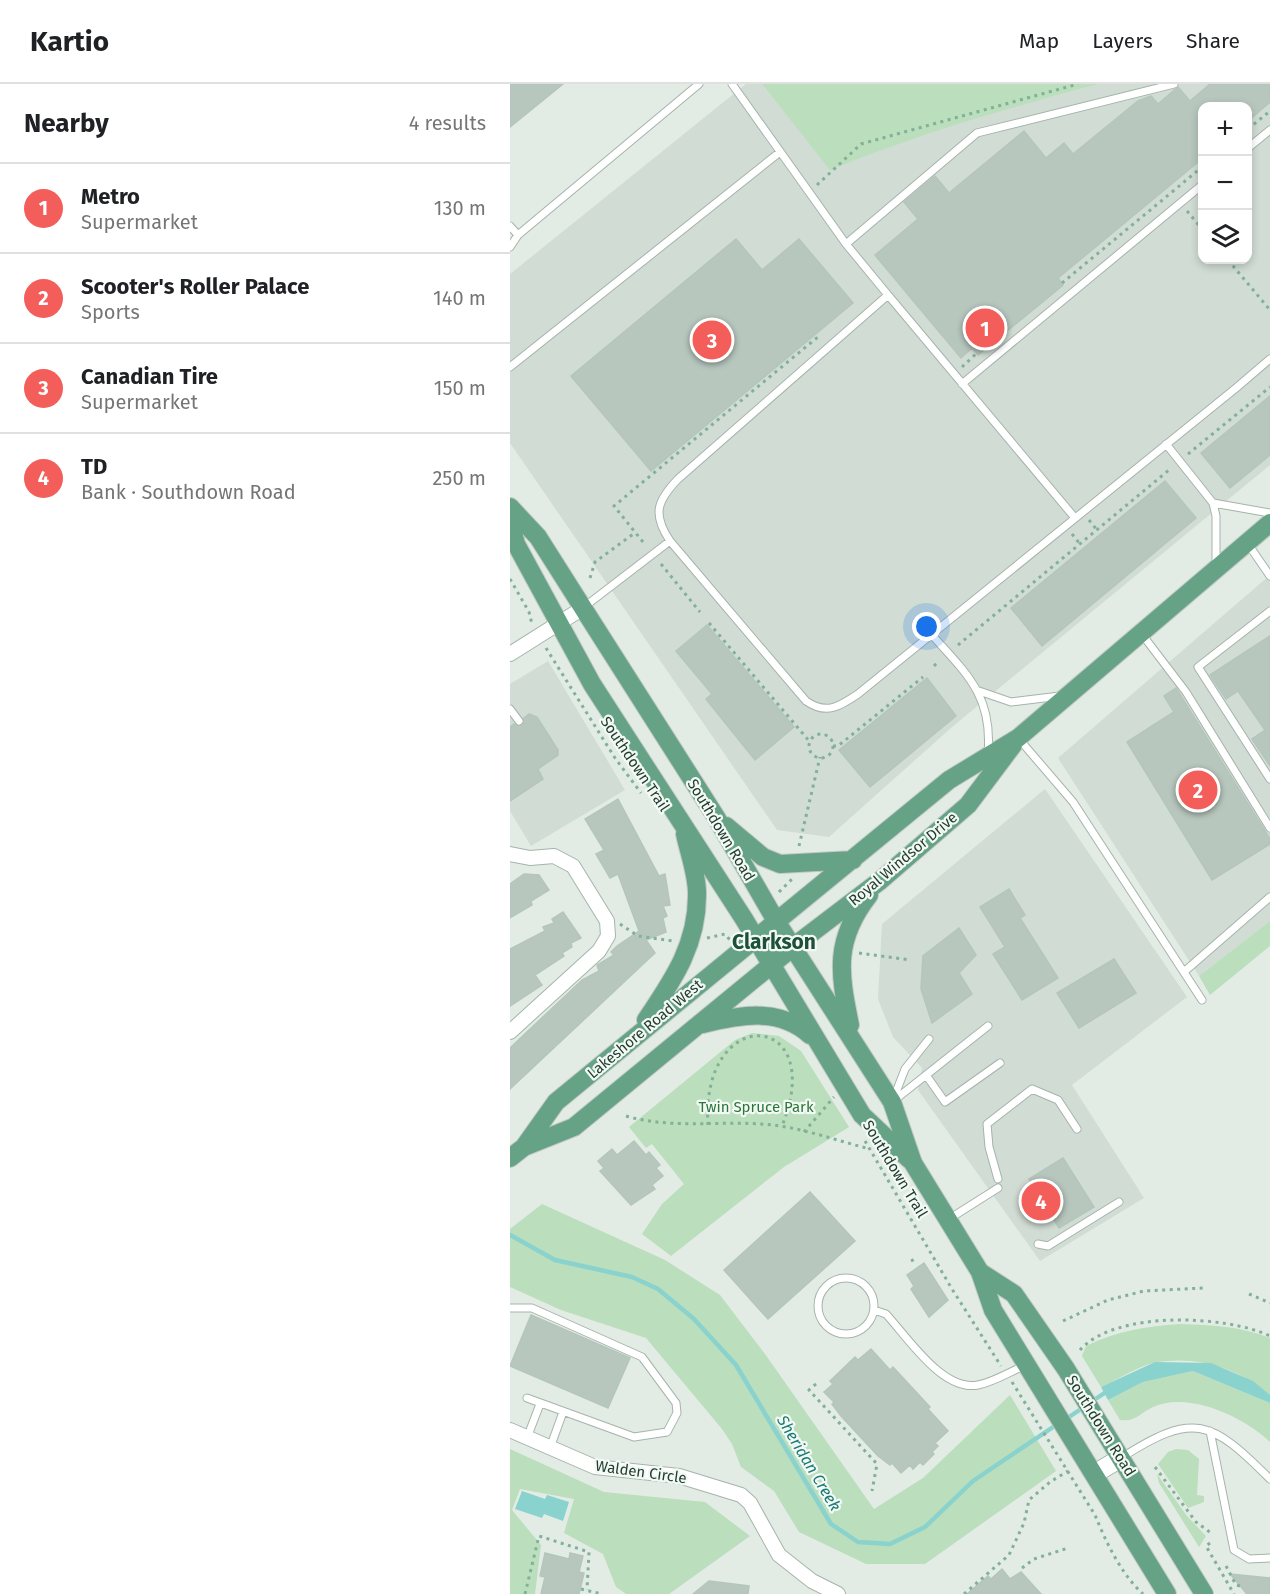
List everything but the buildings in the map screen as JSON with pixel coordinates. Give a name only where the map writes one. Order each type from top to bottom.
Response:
[{"type":"main road","name":"Southdown Road","points":[[510,507],[537,537],[583,608],[716,817],[776,921],[852,1035],[892,1102],[913,1163],[980,1272],[993,1310],[1167,1594]]},
{"type":"main road","name":"Southdown Road","points":[[510,521],[516,544],[592,684],[756,938],[862,1115],[913,1163]]},
{"type":"main road","name":"Royal Windsor Drive","points":[[776,921],[949,780],[1018,738],[1270,523]]},
{"type":"main road","name":"Royal Windsor Drive","points":[[772,965],[881,880],[968,805],[1018,738]]},
{"type":"main road","points":[[716,817],[763,857],[780,864],[853,860]]},
{"type":"main road","points":[[633,1038],[677,974],[693,936],[698,892],[683,823]]},
{"type":"main road","points":[[852,1035],[840,977],[841,963],[848,928],[881,880]]},
{"type":"main road","name":"Lakeshore Road West","points":[[510,1158],[524,1147],[556,1102],[776,921]]},
{"type":"main road","name":"Lakeshore Road West","points":[[524,1147],[574,1128],[772,965]]},
{"type":"main road","points":[[698,1025],[731,1017],[760,1014],[781,1018],[800,1026],[819,1044]]},
{"type":"main road","name":"Southdown Road","points":[[980,1272],[1014,1294],[1066,1369],[1204,1594]]},
{"type":"main road","points":[[1094,1474],[1121,1458]]},
{"type":"street","points":[[510,654],[583,608]]},
{"type":"street","points":[[510,854],[530,858],[554,856],[569,862],[603,915],[608,931],[606,942],[598,951],[510,1032]]},
{"type":"street","name":"Walden Circle","points":[[510,1430],[600,1468],[679,1476],[741,1495],[750,1503],[779,1555],[812,1581],[838,1594]]},
{"type":"lane","points":[[510,247],[518,235],[699,84]]},
{"type":"lane","points":[[732,84],[846,244],[1075,518]]},
{"type":"lane","points":[[846,244],[977,133],[1173,84]]},
{"type":"lane","points":[[1252,145],[1270,130]]},
{"type":"lane","points":[[510,367],[780,152]]},
{"type":"lane","points":[[962,384],[1198,189]]},
{"type":"lane","points":[[510,226],[518,235]]},
{"type":"lane","points":[[888,295],[665,493],[659,506],[658,517],[670,541],[806,701],[815,708],[829,710],[842,705],[1270,359]]},
{"type":"lane","points":[[1166,444],[1213,503],[1217,538],[1216,569]]},
{"type":"lane","points":[[1213,503],[1270,513]]},
{"type":"lane","points":[[583,608],[670,541]]},
{"type":"lane","points":[[1247,543],[1270,576]]},
{"type":"lane","points":[[1270,612],[1198,667],[1270,779]]},
{"type":"lane","points":[[1141,633],[1186,692],[1270,828]]},
{"type":"lane","points":[[932,634],[980,691],[989,738],[988,757]]},
{"type":"lane","points":[[980,691],[1011,702],[1069,695]]},
{"type":"lane","points":[[510,708],[519,721]]},
{"type":"lane","points":[[1018,738],[1073,802],[1185,970],[1202,1000]]},
{"type":"lane","points":[[1185,970],[1270,897]]},
{"type":"lane","points":[[892,1102],[988,1026]]},
{"type":"lane","points":[[892,1102],[905,1069],[929,1039]]},
{"type":"lane","points":[[926,1076],[945,1102],[1000,1063]]},
{"type":"lane","points":[[998,1179],[989,1147],[987,1124],[1032,1089],[1058,1100],[1077,1129]]},
{"type":"lane","points":[[948,1219],[998,1188]]},
{"type":"lane","points":[[1038,1244],[1048,1246],[1119,1202]]},
{"type":"lane","points":[[850,1278],[867,1287],[872,1294],[874,1310],[866,1327],[851,1334],[841,1334],[825,1325],[818,1307],[819,1297],[831,1282],[850,1278]]},
{"type":"lane","points":[[510,1308],[532,1308],[642,1357],[676,1403],[677,1413],[667,1432],[634,1437],[527,1398]]},
{"type":"lane","points":[[874,1310],[886,1314],[946,1379],[959,1385],[979,1385],[1027,1365]]},
{"type":"lane","points":[[527,1438],[540,1404]]},
{"type":"lane","points":[[550,1448],[563,1412]]},
{"type":"lane","points":[[1121,1458],[1158,1434],[1174,1429],[1210,1431],[1240,1449],[1270,1479]]},
{"type":"lane","points":[[1210,1431],[1234,1550],[1249,1559],[1270,1557]]},
{"type":"path","points":[[809,192],[861,144],[1078,84]]},
{"type":"path","points":[[1252,126],[1270,111]]},
{"type":"path","points":[[1062,283],[1198,170]]},
{"type":"path","points":[[1187,211],[1198,223]]},
{"type":"path","points":[[1231,264],[1270,310]]},
{"type":"path","points":[[643,542],[614,506],[819,336]]},
{"type":"path","points":[[963,368],[961,366],[977,353]]},
{"type":"path","points":[[1186,456],[1270,387]]},
{"type":"path","points":[[958,645],[1169,470]]},
{"type":"path","points":[[1087,518],[1097,530]]},
{"type":"path","points":[[590,578],[595,561],[636,532]]},
{"type":"path","points":[[1070,532],[1080,544]]},
{"type":"path","points":[[661,564],[700,612]]},
{"type":"path","points":[[510,579],[529,612],[529,619],[534,627]]},
{"type":"path","points":[[709,623],[810,742],[811,752],[820,758]]},
{"type":"path","name":"Southdown Trail","points":[[548,651],[615,758],[642,795]]},
{"type":"path","points":[[934,666],[939,661]]},
{"type":"path","points":[[833,746],[838,746],[923,677]]},
{"type":"path","points":[[810,742],[815,736],[823,735],[830,739],[833,746],[830,753],[820,758]]},
{"type":"path","points":[[797,856],[820,758]]},
{"type":"path","points":[[775,895],[791,883],[795,874]]},
{"type":"path","points":[[616,922],[638,936],[677,942]]},
{"type":"path","points":[[700,938],[710,939],[725,934],[733,944]]},
{"type":"path","points":[[849,952],[911,960]]},
{"type":"path","points":[[708,1125],[708,1092],[717,1065],[733,1044],[744,1037],[759,1036],[774,1040],[785,1049],[791,1062],[793,1089],[782,1126]]},
{"type":"path","points":[[804,1132],[836,1095],[842,1104]]},
{"type":"path","points":[[627,1116],[648,1122],[782,1126],[870,1149]]},
{"type":"path","name":"Southdown Trail","points":[[864,1140],[952,1289],[992,1350]]},
{"type":"path","points":[[911,1261],[917,1258]]},
{"type":"path","points":[[1063,1321],[1108,1300],[1144,1291],[1203,1288]]},
{"type":"path","points":[[1249,1294],[1270,1303]]},
{"type":"path","points":[[1080,1350],[1086,1344],[1109,1332],[1159,1322],[1231,1324],[1257,1329],[1270,1336]]},
{"type":"path","points":[[816,1384],[809,1390],[877,1464],[872,1491]]},
{"type":"path","points":[[1016,1389],[1068,1471],[1134,1586],[1136,1594]]},
{"type":"path","points":[[1155,1467],[1196,1522],[1211,1533]]},
{"type":"path","points":[[964,1594],[1009,1555],[1024,1523],[1029,1500],[1068,1471]]},
{"type":"path","points":[[525,1594],[539,1536],[589,1552],[587,1590]]},
{"type":"path","points":[[1198,1550],[1210,1543]]},
{"type":"path","points":[[1206,1546],[1234,1594]]},
{"type":"path","points":[[1022,1568],[1034,1559],[1068,1548]]},
{"type":"path","points":[[1226,1566],[1229,1576],[1236,1585],[1240,1586]]},
{"type":"path","points":[[1134,1586],[1143,1594]]},
{"type":"path","points":[[581,1588],[602,1594]]},
{"type":"shaded area","points":[[746,84],[762,84],[830,169],[895,144],[990,113],[1099,84],[1270,84],[1270,465],[952,727],[829,837],[777,830],[510,443],[510,274]]},
{"type":"shaded area","points":[[1270,575],[1270,921],[1199,976],[1058,758]]},
{"type":"shaded area","points":[[548,661],[625,790],[531,846],[510,811],[510,684]]},
{"type":"shaded area","points":[[1045,789],[1187,997],[1072,1085],[1144,1198],[1040,1261],[918,1090],[922,1068],[893,1037],[878,999],[882,924]]},
{"type":"green space","points":[[762,84],[1099,84],[963,122],[830,170]]},
{"type":"green space","points":[[1270,921],[1270,946],[1210,995],[1199,976]]},
{"type":"green space","name":"Twin Spruce Park","points":[[752,1033],[779,1036],[801,1051],[849,1127],[784,1167],[671,1256],[642,1234],[662,1204],[684,1184],[652,1144],[646,1148],[629,1127],[735,1040]]},
{"type":"green space","points":[[542,1204],[665,1260],[720,1295],[765,1354],[874,1509],[923,1478],[1010,1395],[1056,1471],[925,1564],[866,1564],[799,1532],[774,1491],[741,1467],[732,1444],[722,1429],[646,1338],[561,1310],[510,1287],[510,1229]]},
{"type":"green space","points":[[1180,1324],[1237,1329],[1270,1338],[1270,1395],[1231,1371],[1188,1361],[1150,1364],[1101,1387],[1082,1356],[1086,1346],[1120,1333]]},
{"type":"green space","points":[[1193,1371],[1270,1403],[1270,1442],[1246,1424],[1199,1404],[1167,1403],[1153,1407],[1134,1418],[1120,1420],[1108,1400],[1143,1382]]},
{"type":"green space","points":[[510,1449],[604,1492],[705,1502],[750,1536],[669,1594],[626,1594],[616,1587],[603,1554],[564,1533],[574,1499],[520,1489],[512,1510],[541,1545],[535,1594],[510,1594]]},
{"type":"green space","points":[[1176,1449],[1188,1450],[1199,1459],[1197,1495],[1204,1496],[1204,1502],[1188,1508],[1158,1464],[1168,1452]]},
{"type":"green space","points":[[1157,1474],[1187,1516],[1206,1536],[1199,1547],[1159,1483]]},
{"type":"water","points":[[1155,1362],[1211,1363],[1253,1381],[1270,1395],[1270,1403],[1193,1371],[1143,1382],[1108,1400],[1101,1387]]},
{"type":"water","points":[[522,1491],[545,1499],[547,1495],[569,1502],[563,1521],[544,1514],[542,1518],[515,1509]]},
{"type":"waterway","name":"Sheridan Creek","points":[[510,1235],[555,1260],[632,1277],[658,1289],[694,1319],[736,1365],[831,1524],[858,1542],[890,1544],[925,1527],[973,1481],[1059,1423]]},
{"type":"waterway","name":"Sheridan Creek","points":[[1091,1402],[1109,1390]]},
{"type":"waterway","name":"Sheridan Creek","points":[[1066,1419],[1084,1407]]},
{"type":"place","name":"Metro","points":[[985,328]]},
{"type":"place","name":"Canadian Tire","points":[[712,340]]},
{"type":"place","name":"Scooter's Roller Palace","points":[[1198,790]]},
{"type":"place","name":"TD","points":[[1041,1201]]},
{"type":"district","name":"Clarkson","points":[[774,942]]}]
